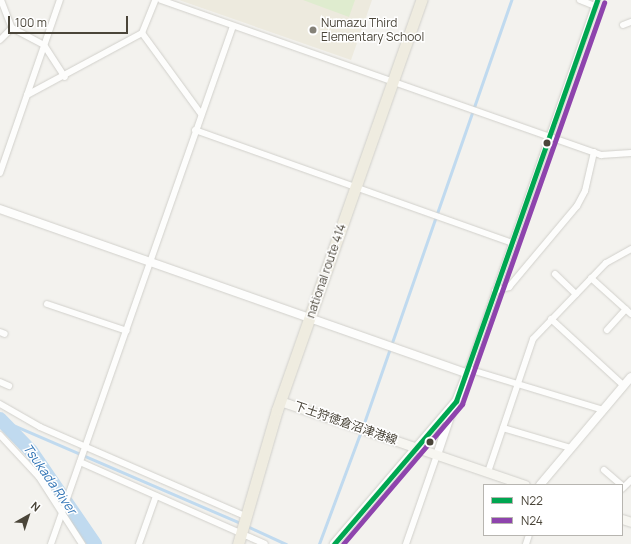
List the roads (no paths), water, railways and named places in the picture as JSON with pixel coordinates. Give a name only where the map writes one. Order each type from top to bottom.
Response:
[{"type":"highway","name":"national route 414","points":[[240,539],[280,401],[421,0]]},
{"type":"main road","name":"下土狩徳倉沼津港線","points":[[280,401],[523,484]]},
{"type":"street","points":[[1,0],[12,28],[44,45],[65,77]]},
{"type":"street","points":[[0,172],[60,0]]},
{"type":"street","points":[[27,95],[65,77],[142,33],[154,0]]},
{"type":"street","points":[[161,0],[550,135],[594,152],[631,153]]},
{"type":"street","points":[[406,544],[596,3],[580,0]]},
{"type":"street","points":[[623,25],[631,22]]},
{"type":"street","points":[[52,544],[127,332],[195,130],[233,26]]},
{"type":"street","points":[[0,40],[12,28]]},
{"type":"street","points":[[142,33],[201,114]]},
{"type":"street","points":[[195,130],[512,242]]},
{"type":"street","points":[[495,292],[509,287],[577,206],[587,183],[594,152]]},
{"type":"street","points":[[0,209],[395,348],[603,410]]},
{"type":"street","points":[[488,472],[533,339],[606,263],[631,249]]},
{"type":"street","points":[[555,274],[576,294]]},
{"type":"street","points":[[591,278],[631,314]]},
{"type":"street","points":[[47,304],[127,332]]},
{"type":"street","points":[[607,330],[626,309]]},
{"type":"street","points":[[551,319],[623,386]]},
{"type":"street","points":[[541,484],[631,377]]},
{"type":"street","points":[[0,382],[9,386]]},
{"type":"street","points":[[334,544],[456,401]]},
{"type":"street","points":[[0,404],[86,447],[247,517]]},
{"type":"street","points":[[503,428],[571,448]]},
{"type":"street","points":[[0,436],[39,477],[63,511],[82,544]]},
{"type":"street","points":[[80,462],[156,496],[240,539],[265,544]]},
{"type":"street","points":[[604,470],[619,484]]},
{"type":"street","points":[[623,486],[631,480]]},
{"type":"street","points":[[139,544],[156,496]]},
{"type":"waterway","points":[[363,426],[511,0]]},
{"type":"waterway","name":"Tsukada River","points":[[0,419],[31,451],[95,544]]},
{"type":"waterway","points":[[6,422],[241,523]]},
{"type":"waterway","points":[[319,544],[361,431]]},
{"type":"waterway","points":[[247,526],[286,544]]},
{"type":"place","name":"Numazu Third Elementary School","points":[[313,30]]}]
